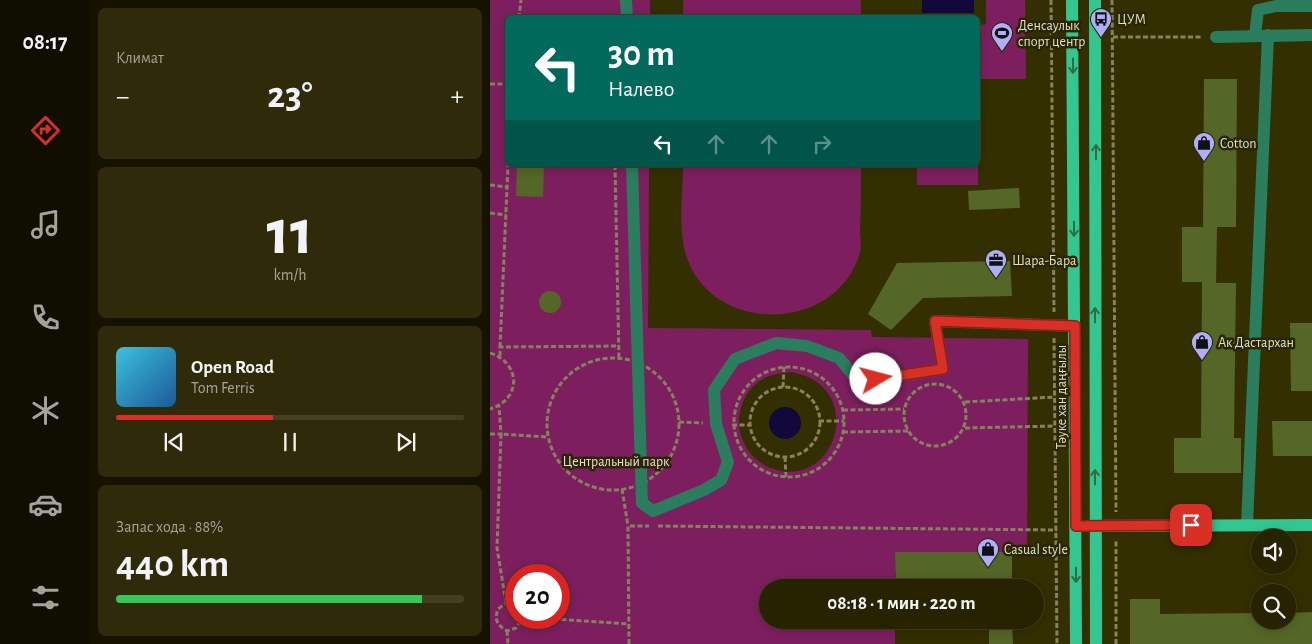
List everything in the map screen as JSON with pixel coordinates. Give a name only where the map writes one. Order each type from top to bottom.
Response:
[{"type":"main road","name":"Тәуке хан даңғылы","points":[[1072,0],[1076,644]]},
{"type":"main road","points":[[1095,0],[1096,644]]},
{"type":"main road","points":[[1076,526],[1312,525]]},
{"type":"street","points":[[626,0],[627,15]]},
{"type":"street","points":[[1247,525],[1262,35],[1258,5],[1312,6]]},
{"type":"street","points":[[1216,37],[1312,35]]},
{"type":"street","points":[[632,167],[642,503],[653,512],[704,490],[721,480],[728,462],[716,424],[714,390],[735,360],[776,343],[807,346],[839,358],[859,382],[943,369],[935,321],[1075,326]]},
{"type":"path","points":[[519,15],[521,0]]},
{"type":"path","points":[[1112,0],[1116,644]]},
{"type":"path","points":[[1113,38],[1216,37]]},
{"type":"path","points":[[490,84],[505,84]]},
{"type":"path","points":[[500,356],[508,167]]},
{"type":"path","points":[[615,167],[619,358]]},
{"type":"path","points":[[490,185],[507,187]]},
{"type":"path","points":[[490,213],[506,215]]},
{"type":"path","points":[[500,347],[619,346]]},
{"type":"path","points":[[490,353],[500,356],[508,364],[513,375],[513,387],[508,398],[499,406],[490,409]]},
{"type":"path","points":[[605,358],[619,358],[647,367],[664,381],[675,400],[679,422],[676,444],[667,463],[651,479],[610,491],[588,486],[569,475],[555,458],[548,437],[547,415],[553,394],[566,376],[584,364],[605,358]]},
{"type":"path","points":[[783,387],[784,367]]},
{"type":"path","points":[[784,367],[806,369],[819,375],[838,396],[843,410],[844,421],[843,432],[831,458],[821,467],[808,474],[786,477],[767,473],[755,466],[745,456],[738,443],[733,416],[743,389],[753,379],[765,371],[784,367]]},
{"type":"path","points":[[932,383],[945,385],[956,391],[965,402],[967,415],[964,428],[957,439],[946,446],[932,447],[920,443],[908,431],[904,422],[904,409],[910,396],[919,388],[932,383]]},
{"type":"path","points":[[783,387],[791,387],[803,392],[812,400],[818,412],[819,421],[816,437],[808,447],[798,454],[785,457],[772,454],[761,448],[754,437],[750,425],[751,412],[757,401],[766,392],[783,387]]},
{"type":"path","points":[[965,402],[1055,397]]},
{"type":"path","points":[[499,406],[501,434],[497,548],[505,597]]},
{"type":"path","points":[[843,410],[904,409]]},
{"type":"path","points":[[819,421],[844,421]]},
{"type":"path","points":[[964,428],[1055,426]]},
{"type":"path","points":[[843,432],[908,431]]},
{"type":"path","points":[[490,434],[548,437]]},
{"type":"path","points":[[785,457],[786,477]]},
{"type":"path","points":[[622,489],[628,526],[629,644]]},
{"type":"path","points":[[628,526],[1057,530]]},
{"type":"path","points":[[505,604],[498,609],[495,618],[499,626],[507,631]]},
{"type":"path","points":[[570,620],[629,624]]},
{"type":"path","points":[[507,631],[513,629]]},
{"type":"path","points":[[507,631],[508,644]]},
{"type":"green space","name":"Центральный парк","points":[[490,0],[650,0],[650,15],[505,15],[505,167],[649,167],[648,328],[871,330],[872,337],[1028,339],[1027,552],[896,552],[895,579],[759,579],[759,629],[895,629],[895,644],[490,644]],"holes":[[[792,372],[810,378],[825,390],[834,405],[836,422],[833,439],[825,454],[813,466],[796,471],[777,470],[767,466],[751,454],[741,435],[739,424],[742,403],[754,385],[773,375]]]},
{"type":"green space","points":[[683,0],[861,0],[861,15],[683,15]]},
{"type":"green space","name":"Денсаулык спорт центр","points":[[986,0],[1025,0],[1026,79],[980,79],[980,25],[986,24]]},
{"type":"green space","points":[[683,167],[861,167],[861,250],[849,277],[831,295],[809,308],[784,314],[758,314],[733,307],[711,293],[694,273],[688,261],[684,248],[681,220]]},
{"type":"green space","points":[[917,167],[978,167],[978,185],[917,185]]},
{"type":"shaded area","points":[[922,0],[974,0],[974,13],[922,13]]},
{"type":"shaded area","points":[[785,407],[791,408],[796,412],[800,417],[800,429],[796,434],[791,438],[785,439],[779,438],[774,434],[770,429],[769,423],[770,417],[774,412],[779,408]]},
{"type":"building","points":[[1204,79],[1237,79],[1236,227],[1217,227],[1216,283],[1236,283],[1234,438],[1241,438],[1241,473],[1174,473],[1174,438],[1201,438],[1202,282],[1182,282],[1182,227],[1203,227]]},
{"type":"building","points":[[517,167],[544,167],[543,197],[516,196]]},
{"type":"building","points":[[1019,188],[1020,208],[969,210],[968,191]]},
{"type":"building","points":[[1010,261],[1012,296],[923,298],[891,330],[868,314],[897,263]]},
{"type":"building","points":[[550,291],[558,294],[561,302],[558,310],[550,313],[542,310],[539,302],[542,294]]},
{"type":"building","points":[[1290,323],[1312,323],[1312,391],[1291,391]]},
{"type":"building","points":[[1272,421],[1312,421],[1312,456],[1273,456]]},
{"type":"building","points":[[895,552],[1012,552],[1012,579],[896,579]]},
{"type":"building","points":[[1130,599],[1160,599],[1160,614],[1251,613],[1251,629],[1296,629],[1296,613],[1312,612],[1312,644],[1130,644]]},
{"type":"building","points":[[989,629],[1012,629],[1013,644],[989,644]]},
{"type":"place","name":"ЦУМ","points":[[1101,38]]},
{"type":"place","name":"Денсаулык спорт центр","points":[[1002,52]]},
{"type":"place","name":"Cotton","points":[[1204,162]]},
{"type":"place","name":"Шара-Бара","points":[[996,279]]},
{"type":"place","name":"Ак Дастархан","points":[[1202,361]]},
{"type":"place","name":"Casual style","points":[[988,568]]},
{"type":"route","points":[[876,379],[943,369],[935,321],[1075,326],[1076,526],[1191,525]]}]
